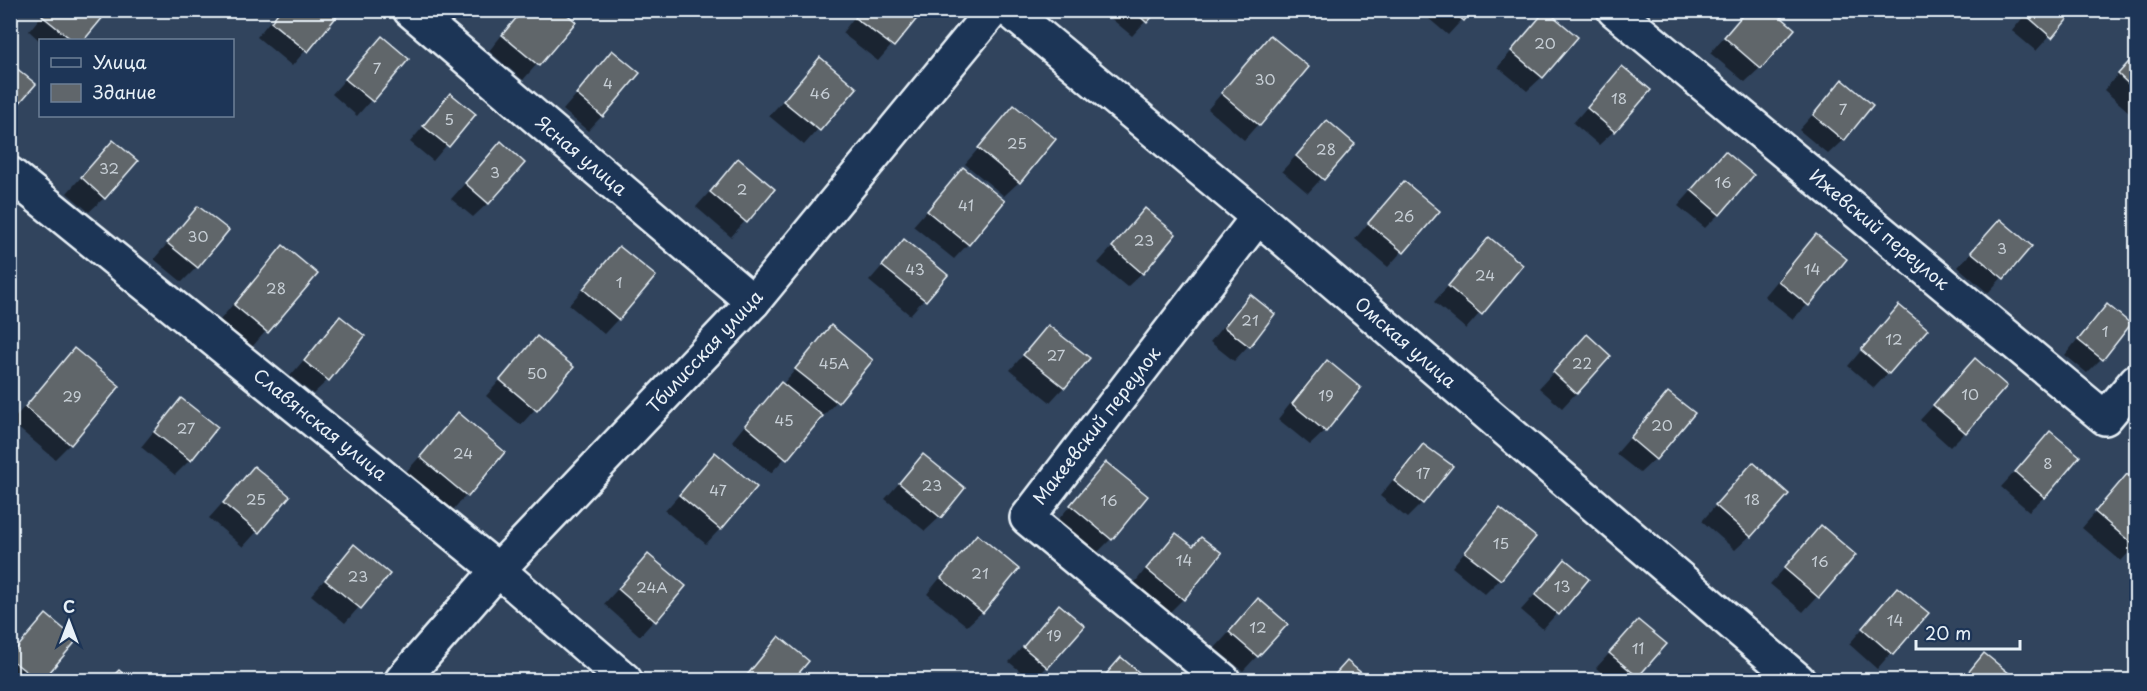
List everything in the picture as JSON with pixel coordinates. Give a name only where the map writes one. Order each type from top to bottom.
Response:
[{"type":"street","name":"Ясная улица","points":[[410,10],[753,302]]},
{"type":"street","name":"Тбилисская улица","points":[[402,681],[498,570],[753,302],[993,10]]},
{"type":"street","name":"Омская улица","points":[[1009,10],[1258,217],[1798,681]]},
{"type":"street","name":"Ижевский переулок","points":[[1614,10],[2105,418],[2136,381]]},
{"type":"street","name":"Славянская улица","points":[[10,174],[498,570],[625,681]]},
{"type":"street","name":"Макеевский переулок","points":[[1223,681],[1027,518],[1258,217]]},
{"type":"building","points":[[47,10],[109,10],[85,39],[71,39],[42,16]]},
{"type":"building","points":[[280,10],[342,10],[308,52],[271,22]]},
{"type":"building","points":[[523,10],[562,10],[576,22],[539,66],[502,35]]},
{"type":"building","points":[[861,10],[912,10],[919,16],[894,47],[855,18]]},
{"type":"building","points":[[1133,10],[1158,10],[1147,23]]},
{"type":"building","points":[[1451,10],[1473,10],[1464,21]]},
{"type":"building","points":[[1546,10],[1578,37],[1543,78],[1511,51]]},
{"type":"building","points":[[1747,10],[1773,10],[1795,29],[1761,69],[1724,37]]},
{"type":"building","points":[[2030,10],[2075,10],[2052,38],[2026,15]]},
{"type":"building","points":[[1270,35],[1309,67],[1260,126],[1221,93]]},
{"type":"building","points":[[382,36],[409,59],[373,102],[345,79]]},
{"type":"building","points":[[612,50],[640,73],[603,117],[576,94]]},
{"type":"building","points":[[2136,54],[2136,91],[2118,74]]},
{"type":"building","points":[[820,57],[857,88],[820,131],[783,101]]},
{"type":"building","points":[[10,63],[36,84],[10,114]]},
{"type":"building","points":[[1622,66],[1651,90],[1615,132],[1587,108]]},
{"type":"building","points":[[1842,79],[1873,105],[1844,141],[1813,115]]},
{"type":"building","points":[[450,93],[476,114],[449,147],[423,126]]},
{"type":"building","points":[[1014,105],[1056,139],[1020,183],[978,148]]},
{"type":"building","points":[[1327,120],[1355,144],[1324,180],[1296,156]]},
{"type":"building","points":[[113,140],[138,161],[105,199],[81,177]]},
{"type":"building","points":[[501,141],[525,163],[489,204],[465,183]]},
{"type":"building","points":[[1725,151],[1754,175],[1720,215],[1691,190]]},
{"type":"building","points":[[738,158],[775,189],[747,223],[710,192]]},
{"type":"building","points":[[963,167],[1005,201],[969,245],[927,211]]},
{"type":"building","points":[[1404,181],[1440,211],[1404,253],[1368,223]]},
{"type":"building","points":[[198,206],[229,230],[198,268],[167,243]]},
{"type":"building","points":[[1145,208],[1176,234],[1143,274],[1112,247]]},
{"type":"building","points":[[2000,219],[2032,246],[2004,279],[1971,252]]},
{"type":"building","points":[[1816,234],[1847,259],[1809,306],[1778,281]]},
{"type":"building","points":[[1489,237],[1523,265],[1482,315],[1448,286]]},
{"type":"building","points":[[904,239],[948,275],[926,301],[882,266]]},
{"type":"building","points":[[283,245],[318,274],[268,333],[234,305]]},
{"type":"building","points":[[619,246],[656,276],[619,320],[583,289]]},
{"type":"building","points":[[1250,294],[1275,314],[1250,347],[1224,327]]},
{"type":"building","points":[[2107,304],[2131,324],[2103,360],[2078,340]]},
{"type":"building","points":[[1899,305],[1928,329],[1889,374],[1861,350]]},
{"type":"building","points":[[340,316],[365,336],[329,381],[304,361]]},
{"type":"building","points":[[831,325],[873,360],[838,403],[795,369]]},
{"type":"building","points":[[1048,325],[1090,358],[1065,388],[1023,355]]},
{"type":"building","points":[[1587,334],[1611,356],[1577,394],[1553,372]]},
{"type":"building","points":[[537,336],[574,367],[537,411],[500,380]]},
{"type":"building","points":[[74,348],[120,386],[71,445],[25,407]]},
{"type":"building","points":[[1975,358],[2007,386],[1966,433],[1933,405]]},
{"type":"building","points":[[1327,360],[1361,388],[1326,432],[1292,404]]},
{"type":"building","points":[[781,382],[823,416],[787,460],[745,425]]},
{"type":"building","points":[[1668,392],[1695,413],[1656,460],[1630,438]]},
{"type":"building","points":[[181,398],[218,427],[191,461],[154,432]]},
{"type":"building","points":[[458,412],[505,452],[468,497],[420,457]]},
{"type":"building","points":[[2050,431],[2080,456],[2045,498],[2015,472]]},
{"type":"building","points":[[1423,444],[1453,466],[1423,504],[1394,481]]},
{"type":"building","points":[[715,452],[757,487],[721,530],[679,495]]},
{"type":"building","points":[[923,454],[965,488],[941,518],[899,483]]},
{"type":"building","points":[[1106,462],[1148,496],[1112,540],[1070,505]]},
{"type":"building","points":[[1753,462],[1789,494],[1751,537],[1715,505]]},
{"type":"building","points":[[254,466],[290,496],[259,533],[223,503]]},
{"type":"building","points":[[2127,474],[2136,482],[2136,547],[2095,512]]},
{"type":"building","points":[[1500,508],[1536,537],[1501,580],[1465,552]]},
{"type":"building","points":[[1821,525],[1856,555],[1819,598],[1784,568]]},
{"type":"building","points":[[1176,533],[1193,546],[1201,537],[1222,553],[1184,600],[1146,569]]},
{"type":"building","points":[[977,534],[1019,569],[983,613],[941,578]]},
{"type":"building","points":[[354,544],[390,574],[361,609],[325,580]]},
{"type":"building","points":[[648,554],[686,586],[656,622],[618,589]]},
{"type":"building","points":[[1565,559],[1589,579],[1559,615],[1535,595]]},
{"type":"building","points":[[1897,587],[1929,613],[1893,655],[1862,628]]},
{"type":"building","points":[[1258,598],[1288,624],[1258,657],[1229,632]]},
{"type":"building","points":[[1059,604],[1085,626],[1048,668],[1023,647]]},
{"type":"building","points":[[46,614],[77,640],[43,680],[37,680],[10,659],[10,656]]},
{"type":"building","points":[[1638,620],[1667,644],[1638,677],[1609,653]]},
{"type":"building","points":[[779,636],[809,661],[793,680],[743,680]]},
{"type":"building","points":[[1984,653],[2015,678],[2012,680],[1962,680]]},
{"type":"building","points":[[1121,657],[1142,675],[1138,680],[1101,680]]},
{"type":"building","points":[[1347,661],[1370,680],[1330,680]]},
{"type":"building","points":[[119,670],[130,680],[109,680]]}]
